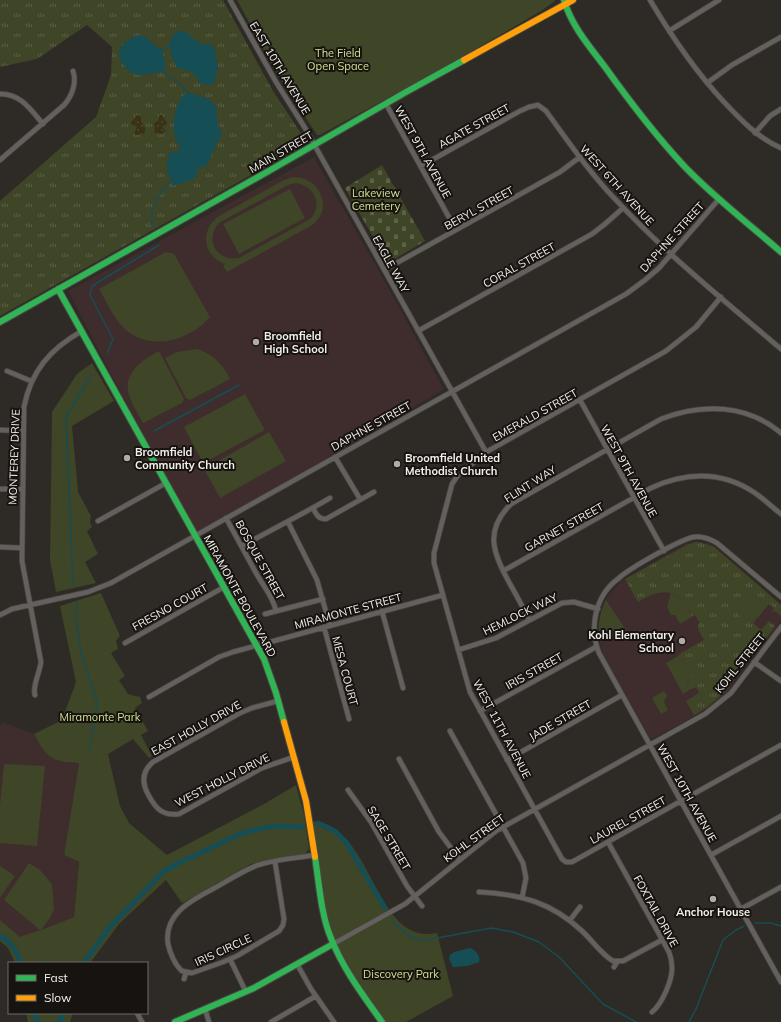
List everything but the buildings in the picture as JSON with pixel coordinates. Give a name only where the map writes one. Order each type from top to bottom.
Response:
[{"type":"main road","points":[[559,0],[564,2],[593,51],[639,115],[681,163],[719,199],[781,252]]},
{"type":"main road","name":"MAIN STREET","points":[[0,322],[315,145],[564,2],[573,0]]},
{"type":"main road","name":"MIRAMONTE BOULEVARD","points":[[58,289],[257,645],[271,676],[306,801],[325,919],[333,944],[345,968],[382,1022]]},
{"type":"main road","name":"KOHL STREET","points":[[175,1022],[246,992],[333,944]]},
{"type":"street","name":"EAST 10TH AVENUE","points":[[230,0],[276,82],[315,145]]},
{"type":"street","points":[[650,0],[687,58],[707,84],[730,109],[756,133],[772,144],[781,148]]},
{"type":"street","points":[[669,31],[719,0]]},
{"type":"street","points":[[707,84],[732,65],[781,38]]},
{"type":"street","points":[[0,160],[64,105],[70,97],[75,80],[73,71]]},
{"type":"street","points":[[0,94],[18,97],[26,104],[42,124]]},
{"type":"street","name":"WEST 9TH AVENUE","points":[[386,104],[456,230]]},
{"type":"street","name":"AGATE STREET","points":[[421,166],[529,106],[538,105]]},
{"type":"street","name":"WEST 6TH AVENUE","points":[[538,105],[546,111],[580,157],[623,208],[671,254],[781,349]]},
{"type":"street","points":[[756,133],[770,116],[781,109]]},
{"type":"street","name":"EAGLE WAY","points":[[315,145],[452,391]]},
{"type":"street","name":"BERYL STREET","points":[[384,270],[560,172],[580,157]]},
{"type":"street","name":"DAPHNE STREET","points":[[0,615],[9,610],[77,595],[101,587],[635,288],[658,268],[719,199]]},
{"type":"street","name":"CORAL STREET","points":[[418,331],[587,236],[605,224],[623,208]]},
{"type":"street","name":"EMERALD STREET","points":[[443,595],[434,563],[434,553],[452,484],[458,475],[486,452],[671,348],[696,326],[721,297]]},
{"type":"street","name":"MONTEREY DRIVE","points":[[35,695],[33,690],[40,672],[41,662],[23,570],[22,548],[24,407],[32,382],[42,363],[50,354],[66,341],[82,331]]},
{"type":"street","points":[[7,371],[32,382]]},
{"type":"street","points":[[452,391],[486,452]]},
{"type":"street","name":"WEST 9TH AVENUE","points":[[580,400],[664,551]]},
{"type":"street","name":"FLINT WAY","points":[[529,619],[495,555],[493,539],[498,521],[506,509],[516,500],[672,414],[700,408],[721,408],[742,412],[759,419],[781,433]]},
{"type":"street","points":[[0,430],[23,431]]},
{"type":"street","points":[[335,457],[360,499]]},
{"type":"street","name":"GARNET STREET","points":[[503,572],[652,488],[670,480],[695,476],[715,477],[730,480],[745,486],[756,493],[781,514]]},
{"type":"street","points":[[98,522],[166,483]]},
{"type":"street","points":[[0,489],[22,489]]},
{"type":"street","points":[[313,508],[318,516],[326,519],[374,492]]},
{"type":"street","points":[[242,546],[330,498]]},
{"type":"street","name":"BOSQUE STREET","points":[[226,518],[257,575],[270,594],[275,604],[276,611]]},
{"type":"street","points":[[288,522],[317,580],[330,626]]},
{"type":"street","points":[[598,609],[604,594],[617,579],[688,538],[698,537],[712,540],[781,597]]},
{"type":"street","points":[[0,547],[22,548]]},
{"type":"street","name":"FRESNO COURT","points":[[125,643],[224,587]]},
{"type":"street","name":"MIRAMONTE STREET","points":[[149,697],[219,657],[233,652],[443,595]]},
{"type":"street","name":"WEST 11TH AVENUE","points":[[443,595],[468,687],[562,859],[566,862]]},
{"type":"street","points":[[265,614],[323,599]]},
{"type":"street","name":"HEMLOCK WAY","points":[[458,650],[496,638],[557,604],[574,602],[598,609]]},
{"type":"street","name":"WEST 10TH AVENUE","points":[[598,609],[595,623],[596,647],[781,982]]},
{"type":"street","points":[[382,611],[403,688]]},
{"type":"street","name":"MESA COURT","points":[[324,627],[348,719]]},
{"type":"street","name":"KOHL STREET","points":[[333,944],[392,912],[415,896],[496,831],[705,714],[731,693],[781,627]]},
{"type":"street","name":"IRIS STREET","points":[[480,711],[596,647]]},
{"type":"street","points":[[754,662],[781,681]]},
{"type":"street","name":"JADE STREET","points":[[507,760],[622,695]]},
{"type":"street","name":"EAST HOLLY DRIVE","points":[[146,790],[143,784],[144,775],[148,766],[153,762],[240,713],[278,701]]},
{"type":"street","points":[[450,731],[504,827],[525,868],[526,883],[522,898]]},
{"type":"street","name":"LAUREL STREET","points":[[566,862],[572,862],[781,745]]},
{"type":"street","name":"WEST HOLLY DRIVE","points":[[146,790],[154,805],[161,812],[179,814],[262,768],[294,757]]},
{"type":"street","points":[[399,759],[439,832],[460,860]]},
{"type":"street","name":"SAGE STREET","points":[[348,790],[371,822],[407,886],[422,906]]},
{"type":"street","points":[[711,855],[781,816]]},
{"type":"street","name":"FOXTAIL DRIVE","points":[[608,842],[669,952],[672,974],[670,982],[660,1002],[652,1012]]},
{"type":"street","name":"IRIS CIRCLE","points":[[282,927],[276,934],[230,959],[192,973],[186,973],[179,968],[168,946],[170,924],[177,912],[189,902],[246,870],[258,865],[316,856]]},
{"type":"street","points":[[276,862],[284,919],[282,927],[287,930]]},
{"type":"street","points":[[741,909],[781,887]]},
{"type":"street","points":[[479,892],[508,894],[547,907],[570,920],[610,959],[617,962],[623,961],[662,940]]},
{"type":"street","points":[[570,920],[580,907]]},
{"type":"street","points":[[230,959],[246,992]]},
{"type":"street","points":[[614,967],[617,962]]},
{"type":"street","points":[[297,964],[334,1022]]},
{"type":"street","points":[[184,978],[186,973]]},
{"type":"street","points":[[271,1022],[316,996]]},
{"type":"street","points":[[204,1009],[209,1022]]},
{"type":"shaded area","name":"Broomfield High School","points":[[314,157],[393,296],[443,390],[195,535],[68,291]]},
{"type":"shaded area","name":"Kohl Elementary School","points":[[696,541],[708,543],[714,546],[781,604],[781,621],[769,637],[761,644],[731,685],[729,691],[702,712],[652,739],[649,737],[602,652],[599,638],[599,620],[603,605],[608,596],[621,581],[685,544]]},
{"type":"shaded area","points":[[2,722],[34,734],[41,746],[59,761],[79,763],[64,855],[79,862],[74,917],[20,938],[0,920],[0,727]]},
{"type":"green space","points":[[0,0],[223,0],[273,91],[304,138],[304,145],[0,316],[0,201],[96,117],[111,75],[112,47],[87,25],[37,59],[0,67]]},
{"type":"green space","name":"The Field Open Space","points":[[237,0],[555,1],[541,11],[460,58],[320,135],[317,135],[276,72]]},
{"type":"green space","name":"Lakeview Cemetery","points":[[382,165],[425,241],[388,263],[345,188]]},
{"type":"green space","points":[[293,177],[303,179],[318,189],[322,196],[322,213],[317,221],[309,227],[227,272],[223,266],[225,264],[217,260],[212,255],[206,242],[206,235],[213,221],[219,216],[284,180]],"holes":[[[295,183],[302,185],[315,196],[316,208],[310,219],[239,258],[224,257],[215,248],[213,236],[219,223],[286,186]]]},
{"type":"green space","points":[[290,189],[305,218],[239,254],[223,224]]},
{"type":"green space","points":[[166,252],[174,254],[210,317],[192,332],[181,337],[159,342],[136,337],[126,330],[111,311],[99,289]]},
{"type":"green space","points":[[197,349],[217,360],[230,379],[190,400],[186,398],[165,358],[177,352]]},
{"type":"green space","points":[[159,351],[184,399],[182,403],[143,423],[130,399],[128,391],[129,377],[137,366]]},
{"type":"green space","points":[[92,363],[114,401],[72,426],[78,492],[91,516],[90,522],[92,527],[87,531],[98,554],[85,562],[96,583],[56,592],[50,560],[52,412],[77,374]]},
{"type":"green space","points":[[245,394],[265,430],[203,463],[184,427]]},
{"type":"green space","points":[[269,432],[286,461],[220,498],[204,469]]},
{"type":"green space","points":[[696,542],[714,547],[781,605],[781,616],[775,611],[772,611],[774,608],[769,604],[753,623],[761,630],[769,621],[775,626],[768,636],[758,645],[730,682],[725,692],[707,707],[694,715],[686,701],[699,693],[696,687],[689,690],[686,683],[692,675],[686,663],[678,656],[704,640],[698,629],[699,622],[695,615],[692,617],[688,610],[678,610],[680,598],[669,593],[664,592],[653,594],[638,602],[625,579],[687,545]]},
{"type":"green space","points":[[671,592],[682,600],[678,610],[688,610],[692,617],[680,624],[675,615],[671,615],[667,607]]},
{"type":"green space","name":"Miramonte Park","points":[[101,593],[120,636],[116,641],[118,649],[111,653],[125,676],[119,680],[128,694],[140,697],[142,703],[135,708],[148,731],[141,735],[152,756],[149,758],[133,739],[108,754],[120,806],[129,823],[167,855],[264,804],[296,785],[304,815],[309,849],[303,854],[251,864],[182,903],[166,880],[119,924],[91,962],[15,962],[8,948],[0,941],[0,920],[20,937],[40,930],[4,900],[29,863],[40,870],[52,884],[54,909],[50,918],[41,930],[74,917],[79,862],[64,855],[79,763],[62,762],[51,757],[44,750],[34,734],[62,720],[76,682],[60,606]]},
{"type":"green space","points":[[749,594],[758,598],[762,607],[758,616],[749,620],[740,616],[736,607],[740,598]]},
{"type":"green space","points":[[606,600],[628,633],[614,639],[599,636],[600,617]]},
{"type":"green space","points":[[678,656],[685,662],[692,672],[691,677],[686,683],[689,690],[683,694],[666,663]]},
{"type":"green space","points":[[664,691],[667,696],[664,702],[668,710],[661,714],[652,698]]},
{"type":"green space","points":[[4,764],[45,766],[37,846],[0,843],[0,805]]},
{"type":"green space","name":"Discovery Park","points":[[310,821],[331,827],[348,841],[386,904],[399,922],[416,932],[437,933],[453,996],[406,1022],[382,1022],[358,987],[330,937]]},
{"type":"green space","points":[[0,866],[15,876],[0,898]]},
{"type":"green space","points":[[26,1014],[73,1014],[70,1022],[28,1022]]},
{"type":"sand","points":[[162,114],[167,122],[167,124],[162,127],[165,131],[162,134],[155,133],[153,131],[155,127],[153,123],[158,121],[159,116]]},
{"type":"sand","points":[[137,115],[141,116],[141,121],[146,130],[144,134],[136,135],[134,133],[137,127],[132,125],[131,122]]},
{"type":"water","points":[[177,31],[186,32],[199,42],[214,47],[218,67],[214,83],[208,85],[200,83],[192,72],[177,68],[169,46],[172,37]]},
{"type":"water","points":[[141,35],[145,37],[162,50],[165,62],[165,71],[137,75],[125,67],[119,56],[119,52],[124,43],[134,36]]},
{"type":"water","points":[[187,92],[208,99],[216,106],[217,121],[222,136],[218,141],[207,165],[197,170],[197,177],[173,186],[172,179],[168,174],[167,165],[169,153],[179,151],[181,148],[177,143],[175,136],[174,119],[178,103]]},
{"type":"water","points":[[470,948],[478,954],[479,962],[467,966],[453,967],[449,959],[450,955],[454,952]]},
{"type":"waterway","points":[[162,50],[169,46]]},
{"type":"waterway","points":[[163,72],[182,86],[187,92]]},
{"type":"waterway","points":[[152,226],[152,209],[157,198],[172,179]]},
{"type":"waterway","points":[[107,353],[113,339],[90,295],[92,286],[159,245]]},
{"type":"waterway","points":[[73,585],[66,417],[91,375]]},
{"type":"waterway","points":[[154,431],[239,385]]},
{"type":"waterway","points":[[77,602],[76,618],[81,653],[97,703],[90,749]]},
{"type":"waterway","points":[[318,823],[335,831],[346,842],[385,908]]},
{"type":"waterway","points":[[85,962],[109,928],[164,871],[242,833],[273,826],[302,827]]},
{"type":"waterway","points":[[392,920],[406,934],[421,941],[491,928],[513,932],[539,942],[559,957],[603,1004],[636,1022]]},
{"type":"waterway","points":[[755,923],[771,923],[781,926]]},
{"type":"waterway","points":[[689,1022],[696,1009],[723,940],[744,926]]},
{"type":"waterway","points":[[0,936],[11,944],[22,962]]},
{"type":"waterway","points":[[34,1014],[38,1022]]},
{"type":"waterway","points":[[59,1022],[63,1014]]},
{"type":"traffic: fast","points":[[564,0],[571,18],[581,35],[634,106],[664,143],[685,167],[708,189],[781,252]]},
{"type":"traffic: fast","points":[[0,322],[464,60]]},
{"type":"traffic: fast","points":[[58,289],[264,659],[284,722]]},
{"type":"traffic: fast","points":[[315,857],[323,909],[331,938],[347,971],[382,1022]]},
{"type":"traffic: fast","points":[[175,1022],[254,988],[333,944]]},
{"type":"traffic: slow","points":[[464,60],[573,0]]},
{"type":"traffic: slow","points":[[284,722],[306,801],[315,857]]},
{"type":"place","name":"Broomfield High School","points":[[256,342]]},
{"type":"place","name":"Broomfield Community Church","points":[[127,458]]},
{"type":"place","name":"Broomfield United Methodist Church","points":[[397,464]]},
{"type":"place","name":"Kohl Elementary School","points":[[682,641]]},
{"type":"place","name":"Anchor House","points":[[713,899]]}]
